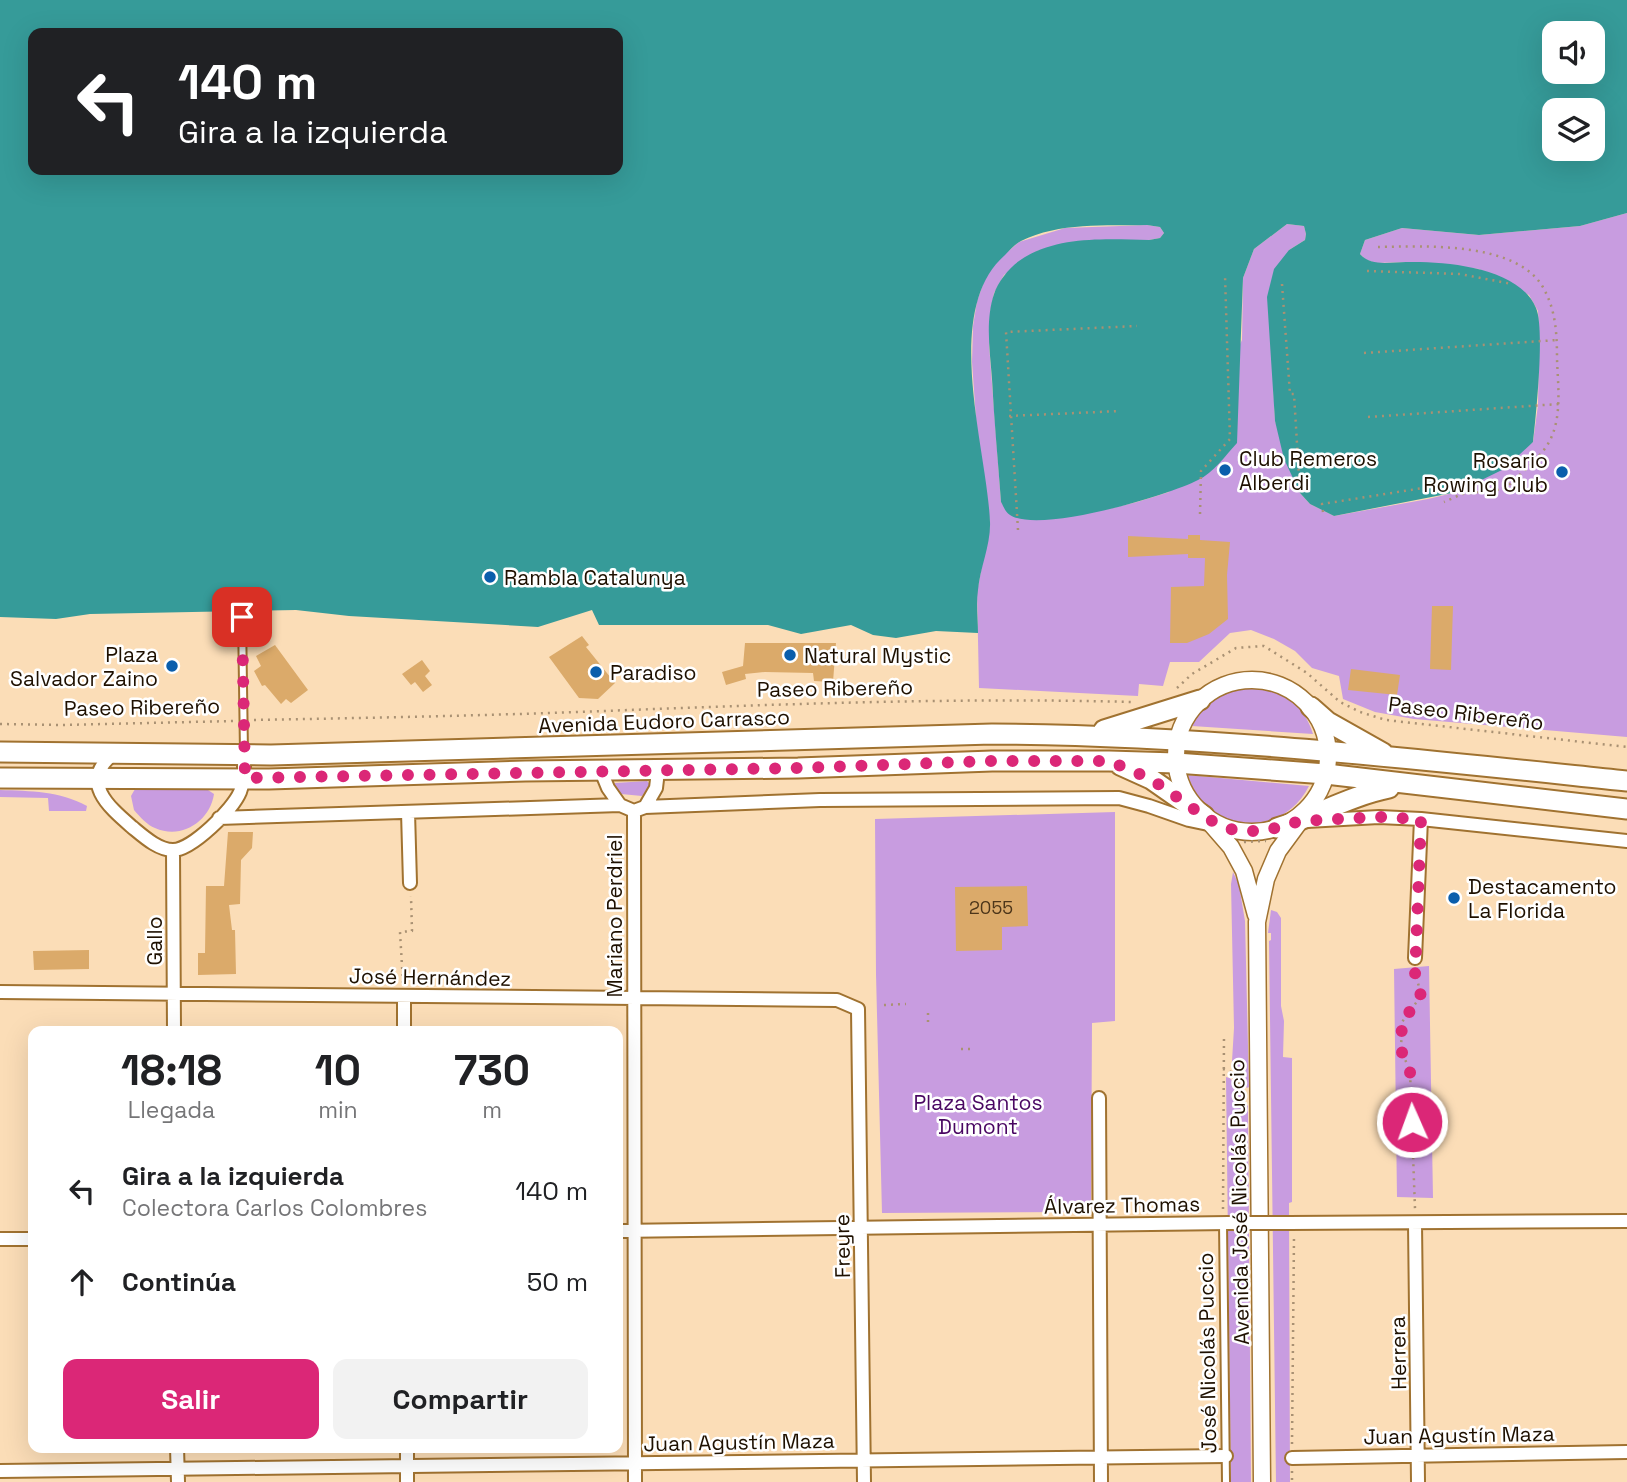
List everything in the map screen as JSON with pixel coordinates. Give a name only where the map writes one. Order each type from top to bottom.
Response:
[{"type":"main road","points":[[1089,734],[1200,700]]},
{"type":"main road","points":[[1311,707],[1328,722],[1391,757]]},
{"type":"main road","name":"Avenida Eudoro Carrasco","points":[[0,752],[244,755],[992,734],[1089,734],[1328,750],[1627,781]]},
{"type":"main road","points":[[0,778],[245,778],[658,771],[992,761],[1109,761],[1326,774],[1627,809]]},
{"type":"main road","points":[[1109,761],[1151,779],[1208,822]]},
{"type":"main road","points":[[1277,835],[1305,813],[1364,793],[1408,784]]},
{"type":"street","points":[[1176,763],[1178,739],[1186,718],[1200,700],[1217,688],[1236,681],[1257,679],[1278,684],[1296,693],[1311,707],[1323,727],[1328,750],[1326,774]]},
{"type":"street","points":[[113,754],[106,760],[98,778],[99,793],[105,803],[157,846],[173,850],[189,845],[219,818],[238,796],[245,778],[244,755]]},
{"type":"street","name":"Avenida José Nicolás Puccio","points":[[1176,763],[1185,792],[1208,822],[1235,844],[1257,922]]},
{"type":"street","name":"Mariano Perdriel","points":[[601,771],[608,788],[620,805]]},
{"type":"street","name":"Mariano Perdriel","points":[[635,1482],[634,998],[639,809],[656,788],[658,771]]},
{"type":"street","name":"Avenida José Nicolás Puccio","points":[[1262,1482],[1257,922],[1266,879],[1278,851],[1320,791],[1326,774]]},
{"type":"street","points":[[219,818],[620,805],[639,809],[820,800],[1119,798],[1252,833],[1277,835]]},
{"type":"street","points":[[408,812],[410,883]]},
{"type":"street","points":[[1305,813],[1421,819],[1627,841]]},
{"type":"street","points":[[1415,958],[1421,819]]},
{"type":"street","points":[[1208,822],[1235,844]]},
{"type":"street","name":"Gallo","points":[[173,850],[174,1026]]},
{"type":"street","name":"José Hernández","points":[[0,992],[837,1000],[858,1009]]},
{"type":"street","points":[[404,996],[404,1026]]},
{"type":"street","name":"Freyre","points":[[858,1009],[864,1482]]},
{"type":"street","points":[[1099,1098],[1101,1482]]},
{"type":"street","name":"Álvarez Thomas","points":[[623,1231],[1627,1221]]},
{"type":"street","name":"Herrera","points":[[1415,1223],[1418,1482]]},
{"type":"street","points":[[0,1239],[28,1239]]},
{"type":"street","name":"Juan Agustín Maza","points":[[1292,1458],[1627,1452]]},
{"type":"street","points":[[177,1453],[178,1475]]},
{"type":"street","points":[[407,1453],[407,1482]]},
{"type":"street","name":"Juan Agustín Maza","points":[[0,1471],[178,1475],[407,1466],[1226,1456]]},
{"type":"lane","points":[[242,617],[244,755]]},
{"type":"lane","name":"José Nicolás Puccio","points":[[1226,1223],[1226,1482]]},
{"type":"path","points":[[1378,247],[1442,246],[1494,254],[1537,278],[1545,289],[1553,310],[1559,404],[1547,446],[1505,489],[1462,494],[1444,502]]},
{"type":"path","points":[[1367,271],[1460,274],[1512,284]]},
{"type":"path","points":[[1200,514],[1201,471],[1230,439],[1225,275]]},
{"type":"path","points":[[1282,284],[1290,394],[1294,394],[1300,493]]},
{"type":"path","points":[[1018,530],[1006,332],[1137,326]]},
{"type":"path","points":[[1364,353],[1557,340]]},
{"type":"path","points":[[1368,417],[1559,404]]},
{"type":"path","points":[[1009,416],[1120,411]]},
{"type":"path","points":[[1323,512],[1322,504],[1423,488]]},
{"type":"path","name":"Paseo Ribereño","points":[[1173,696],[1178,686],[1192,674],[1236,648],[1264,646],[1307,673],[1340,702],[1386,720],[1627,747]]},
{"type":"path","name":"Paseo Ribereño","points":[[0,724],[465,716],[847,702],[1042,699],[1137,702]]},
{"type":"path","points":[[1235,844],[1277,835]]},
{"type":"path","points":[[404,996],[400,932],[412,931],[410,883]]},
{"type":"path","points":[[1415,958],[1415,976],[1421,996],[1402,1022],[1401,1050],[1410,1071],[1415,1223]]},
{"type":"path","points":[[884,1005],[906,1004]]},
{"type":"path","points":[[928,1013],[928,1026]]},
{"type":"path","points":[[1224,1035],[1226,1223]]},
{"type":"path","points":[[961,1049],[972,1049]]},
{"type":"path","points":[[1223,1069],[1231,1072],[1244,1092],[1259,1107]]},
{"type":"path","points":[[1292,1223],[1292,1482]]},
{"type":"green space","name":"Rosario Rowing Club","points":[[1627,213],[1627,737],[1414,719],[1375,712],[1343,699],[1339,676],[1312,668],[1295,651],[1251,630],[1230,633],[1199,662],[1170,662],[1163,686],[1139,684],[1138,696],[979,688],[977,592],[990,524],[977,433],[972,362],[973,326],[977,301],[985,279],[996,262],[1019,242],[1065,228],[1147,225],[1160,227],[1164,233],[1160,238],[1149,240],[1071,242],[1037,251],[1004,275],[994,293],[989,344],[1001,502],[1017,518],[1094,512],[1169,492],[1242,340],[1243,278],[1254,249],[1287,224],[1304,226],[1306,234],[1305,240],[1289,250],[1273,381],[1275,421],[1300,493],[1310,504],[1334,516],[1428,499],[1467,487],[1533,442],[1538,405],[1538,311],[1529,295],[1479,269],[1415,262],[1375,263],[1360,254],[1365,240],[1402,228],[1479,235],[1580,226]]},
{"type":"green space","points":[[1259,687],[1286,697],[1300,709],[1313,734],[1192,726],[1204,709],[1219,696],[1238,689]]},
{"type":"green space","points":[[1188,775],[1309,786],[1296,804],[1281,816],[1263,823],[1244,824],[1226,819],[1210,810],[1197,795]]},
{"type":"green space","points":[[647,781],[650,784],[642,796],[621,794],[614,786],[615,783]]},
{"type":"green space","points":[[135,789],[208,790],[214,794],[201,820],[175,832],[155,828],[141,818],[134,810],[131,796]]},
{"type":"green space","points":[[0,790],[55,795],[87,806],[86,811],[49,811],[48,798],[0,797]]},
{"type":"green space","name":"Plaza Santos Dumont","points":[[1115,812],[1115,1021],[1092,1023],[1091,1206],[1084,1212],[882,1213],[875,819]]},
{"type":"green space","points":[[1233,872],[1239,885],[1245,921],[1247,1088],[1233,1069],[1232,1061]]},
{"type":"green space","points":[[1271,910],[1277,912],[1281,918],[1283,1057],[1292,1058],[1292,1202],[1289,1203],[1290,1482],[1276,1482],[1271,933],[1268,933]]},
{"type":"green space","points":[[1429,966],[1433,1198],[1397,1197],[1394,969]]},
{"type":"green space","points":[[1226,1077],[1230,1078],[1248,1106],[1251,1482],[1231,1482]]},
{"type":"water","points":[[0,0],[1627,0],[1627,213],[1580,226],[1479,235],[1402,228],[1365,240],[1360,254],[1375,262],[1440,263],[1479,269],[1514,283],[1527,294],[1536,308],[1539,318],[1540,353],[1533,442],[1504,469],[1457,492],[1334,516],[1310,504],[1300,493],[1284,459],[1275,421],[1267,297],[1274,269],[1289,250],[1305,240],[1304,226],[1287,224],[1254,249],[1243,278],[1237,443],[1219,463],[1204,477],[1182,487],[1103,511],[1047,520],[1025,520],[1010,515],[1001,502],[989,347],[991,304],[998,285],[1019,261],[1049,247],[1082,240],[1149,240],[1160,238],[1164,233],[1160,227],[1147,225],[1083,226],[1036,235],[1017,244],[986,280],[975,310],[971,345],[972,382],[990,522],[977,595],[978,633],[936,631],[896,638],[873,635],[851,625],[801,634],[768,625],[599,625],[592,610],[538,627],[349,616],[296,610],[90,614],[56,619],[0,617]]},
{"type":"building","points":[[1188,535],[1200,535],[1200,540],[1230,542],[1227,575],[1228,619],[1209,634],[1187,643],[1170,643],[1171,587],[1204,586],[1205,558],[1188,558],[1188,554],[1128,557],[1128,536],[1188,539]]},
{"type":"building","points":[[1432,606],[1453,606],[1451,670],[1430,669]]},
{"type":"building","points":[[582,636],[589,645],[586,647],[615,683],[598,699],[579,698],[549,657]]},
{"type":"building","name":"Natural Mystic","points":[[745,643],[836,643],[833,682],[814,681],[813,673],[765,672],[745,674],[746,679],[726,685],[722,672],[743,666]]},
{"type":"building","points":[[275,645],[308,690],[291,703],[286,699],[281,704],[265,685],[262,686],[254,671],[261,666],[256,656]]},
{"type":"building","points":[[422,660],[430,671],[425,676],[432,685],[423,692],[415,682],[411,685],[402,674]]},
{"type":"building","points":[[1351,669],[1400,675],[1397,695],[1348,690]]},
{"type":"building","points":[[228,832],[253,832],[252,848],[241,860],[240,904],[229,905],[232,930],[235,930],[236,974],[198,975],[198,953],[205,953],[206,886],[224,886]]},
{"type":"building","points":[[1027,886],[1028,926],[1002,927],[1002,950],[956,951],[955,887]]},
{"type":"building","points":[[89,950],[89,969],[34,970],[33,951]]},
{"type":"place","name":"Club Remeros Alberdi","points":[[1225,470]]},
{"type":"place","name":"Rosario Rowing Club","points":[[1562,472]]},
{"type":"place","name":"Rambla Catalunya","points":[[490,577]]},
{"type":"place","name":"Natural Mystic","points":[[790,655]]},
{"type":"place","name":"Plaza Salvador Zaino","points":[[172,666]]},
{"type":"place","name":"Paradiso","points":[[596,672]]},
{"type":"place","name":"Destacamento La Florida","points":[[1454,898]]},
{"type":"route","points":[[242,617],[245,778],[798,768],[992,761],[1109,761],[1151,779],[1208,819],[1239,831],[1265,831],[1300,821],[1379,817],[1421,819],[1415,976],[1421,996],[1402,1022],[1401,1050],[1410,1071],[1412,1122]]}]
